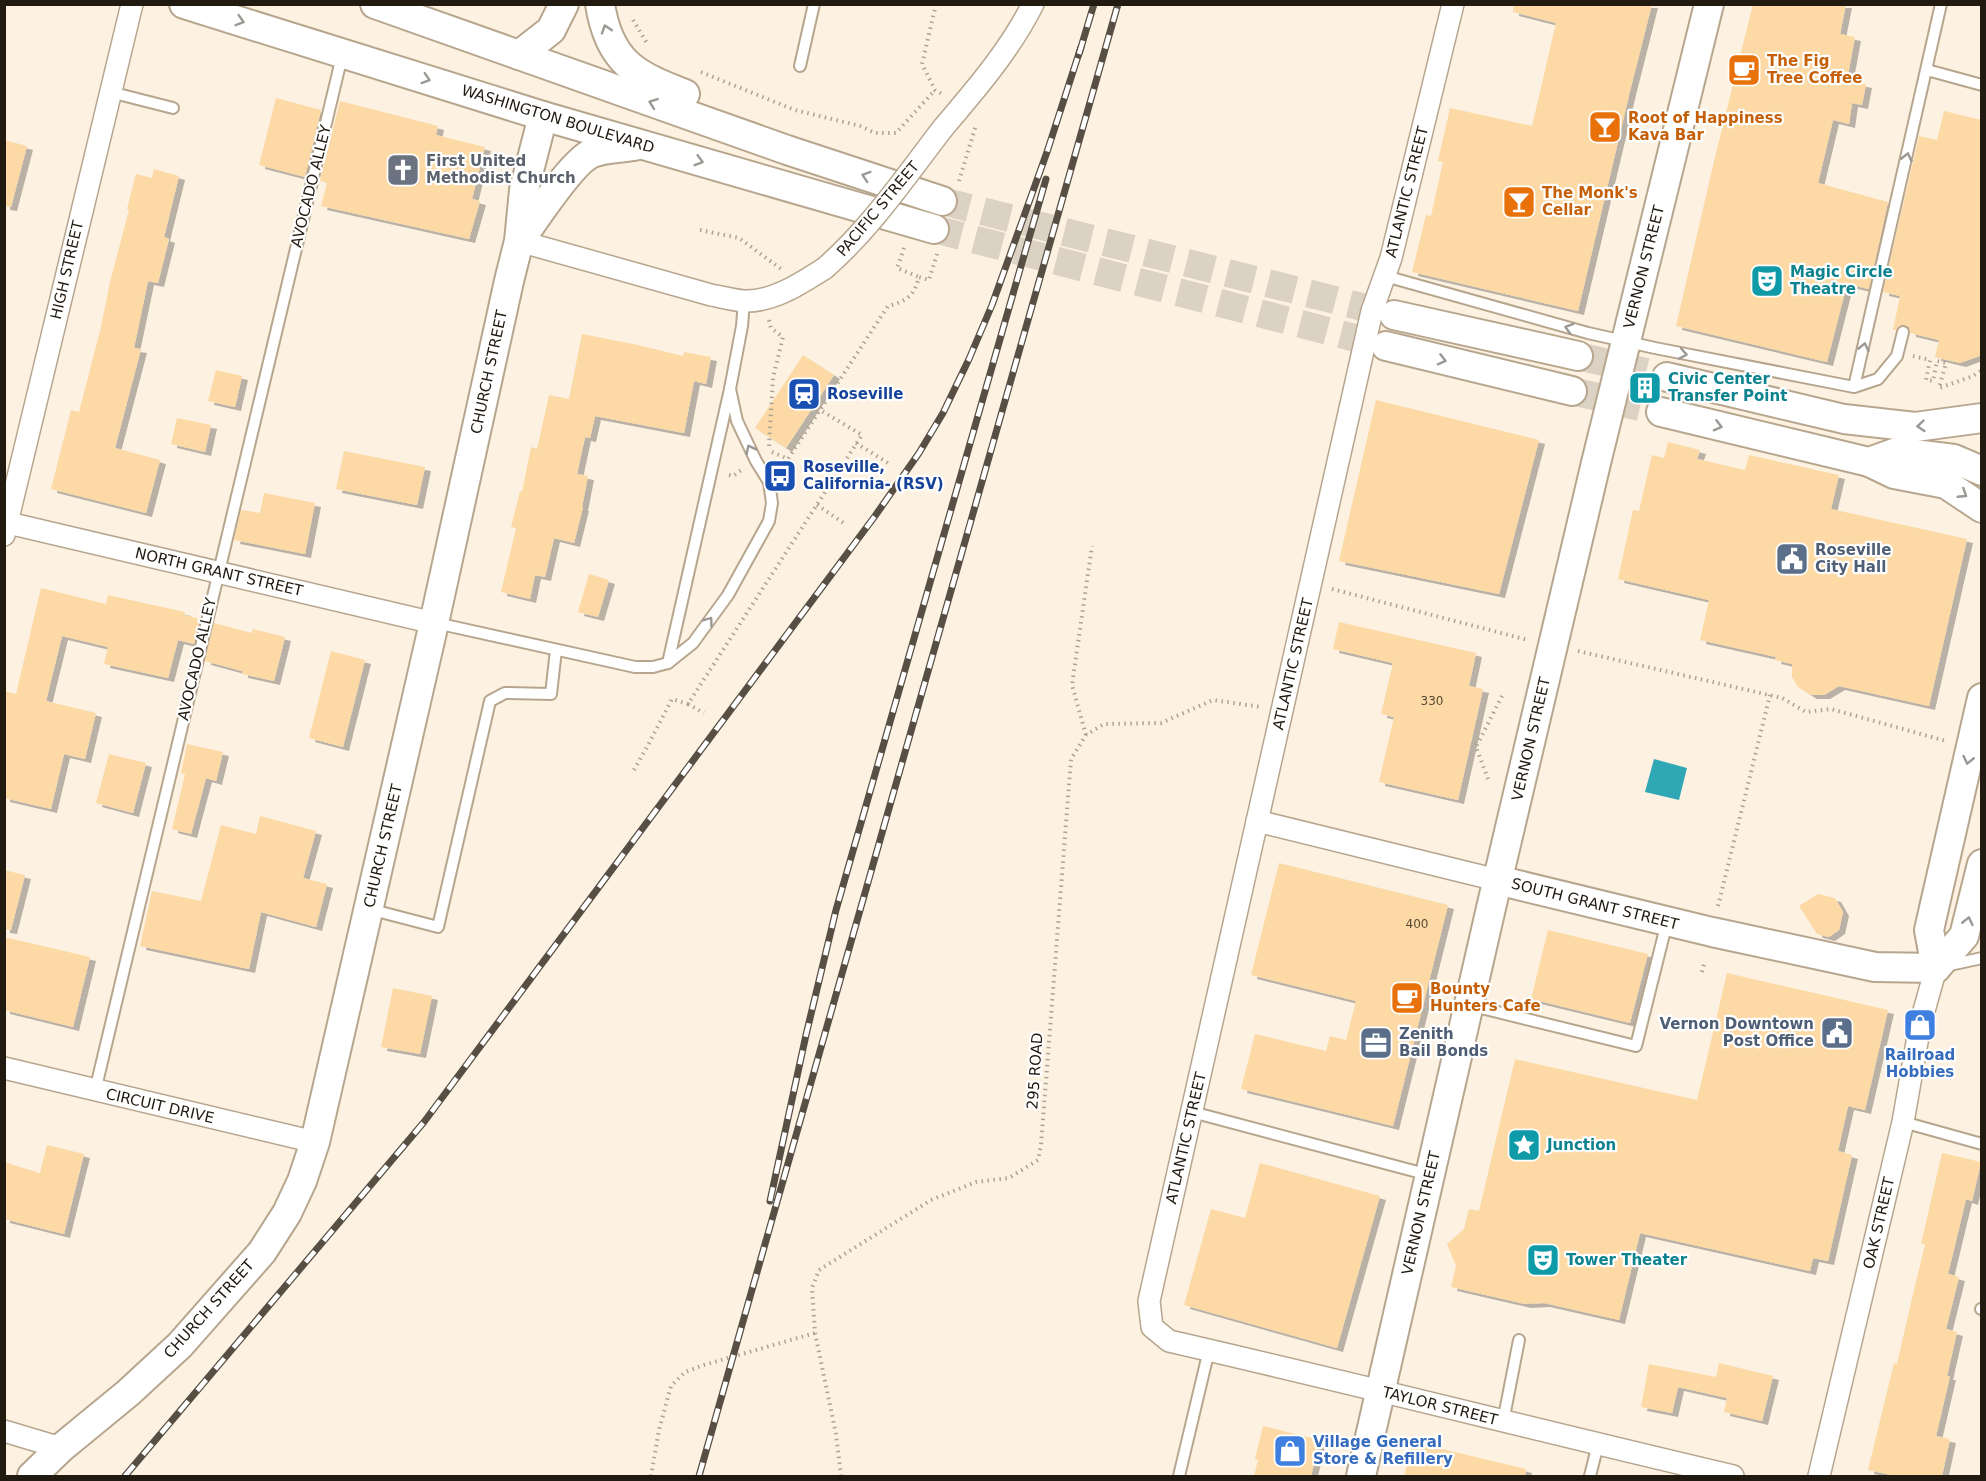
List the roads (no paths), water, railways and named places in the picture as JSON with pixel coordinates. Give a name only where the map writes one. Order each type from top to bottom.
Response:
[{"type":"main road","name":"WASHINGTON BOULEVARD","points":[[184,4],[936,238]]},
{"type":"main road","points":[[375,4],[787,150],[950,191]]},
{"type":"main road","points":[[519,55],[551,30],[564,4]]},
{"type":"main road","points":[[600,4],[606,33],[620,58],[634,71],[651,81],[758,120],[787,150]]},
{"type":"main road","name":"VERNON STREET","points":[[1361,1476],[1497,880],[1709,4]]},
{"type":"main road","name":"CHURCH STREET","points":[[32,1476],[180,1345],[262,1251],[287,1213],[302,1181],[315,1142],[434,623],[519,241],[524,190],[543,116]]},
{"type":"main road","points":[[519,241],[571,172],[592,153],[642,145]]},
{"type":"main road","points":[[1394,315],[1578,356]]},
{"type":"main road","points":[[1386,346],[1572,392]]},
{"type":"main road","points":[[1667,377],[1844,419],[1915,427],[1981,417]]},
{"type":"main road","points":[[1661,412],[1836,456],[1869,462],[1894,474],[1946,484],[1982,508]]},
{"type":"main road","points":[[1869,462],[1898,452],[1954,459],[1982,471]]},
{"type":"main road","name":"OAK STREET","points":[[1936,968],[1929,930],[1982,698]]},
{"type":"main road","name":"OAK STREET","points":[[1936,968],[1964,936],[1982,864]]},
{"type":"main road","name":"SOUTH GRANT STREET","points":[[1497,880],[1668,922],[1875,967],[1936,968]]},
{"type":"street","name":"HIGH STREET","points":[[5,526],[132,4]]},
{"type":"street","name":"PACIFIC STREET","points":[[519,241],[711,295],[754,300],[793,288],[825,268],[864,230],[1005,51],[1022,26],[1033,4]]},
{"type":"street","name":"ATLANTIC STREET","points":[[1152,1327],[1149,1301],[1372,311],[1391,258],[1453,4]]},
{"type":"street","name":"NORTH GRANT STREET","points":[[5,526],[218,572],[434,623]]},
{"type":"street","name":"SOUTH GRANT STREET","points":[[1257,821],[1497,880]]},
{"type":"street","name":"OAK STREET","points":[[1819,1476],[1903,1122],[1920,1025],[1936,968]]},
{"type":"street","name":"CIRCUIT DRIVE","points":[[4,1068],[315,1142]]},
{"type":"street","name":"TAYLOR STREET","points":[[1152,1327],[1169,1341],[1733,1476]]},
{"type":"street","points":[[4,1431],[61,1448]]},
{"type":"lane","points":[[800,66],[814,4]]},
{"type":"lane","points":[[1854,387],[1941,4]]},
{"type":"lane","name":"AVOCADO ALLEY","points":[[95,1091],[343,53]]},
{"type":"lane","points":[[1926,70],[1982,85]]},
{"type":"lane","points":[[110,92],[173,108]]},
{"type":"lane","points":[[1385,276],[1626,342],[1854,387],[1878,379],[1897,356],[1903,332]]},
{"type":"lane","points":[[668,663],[742,326],[754,300]]},
{"type":"lane","points":[[434,623],[635,668],[668,663],[693,643],[728,595],[770,520],[772,503],[768,482],[737,421],[730,389]]},
{"type":"lane","points":[[369,909],[438,927],[490,701],[505,693],[551,694],[556,650]]},
{"type":"lane","points":[[1468,1005],[1636,1046],[1668,922]]},
{"type":"lane","points":[[1936,968],[1982,958]]},
{"type":"lane","points":[[1192,1112],[1430,1175]]},
{"type":"lane","points":[[1903,1122],[1982,1144]]},
{"type":"lane","points":[[1503,1422],[1519,1340]]},
{"type":"lane","points":[[1179,1476],[1209,1350]]},
{"type":"lane","points":[[1590,1476],[1598,1444]]},
{"type":"water","points":[[1654,759],[1687,768],[1679,800],[1645,792]]},
{"type":"tunnel","points":[[942,201],[1394,315]]},
{"type":"tunnel","points":[[934,229],[1386,346]]},
{"type":"tunnel","points":[[1578,356],[1667,377]]},
{"type":"tunnel","points":[[1572,391],[1661,412]]},
{"type":"railway","points":[[1079,54],[1094,4]]},
{"type":"railway","points":[[699,1476],[1118,4]]},
{"type":"railway","points":[[125,1476],[424,1122],[875,516],[919,453],[943,413],[992,305],[1047,152],[1081,47]]},
{"type":"railway","points":[[770,1201],[836,910],[1046,179]]},
{"type":"place","name":"The Fig Tree Coffee","points":[[1744,70]]},
{"type":"place","name":"Root of Happiness Kava Bar","points":[[1605,127]]},
{"type":"place","name":"First United Methodist Church","points":[[403,170]]},
{"type":"place","name":"The Monk's Cellar","points":[[1519,202]]},
{"type":"place","name":"Magic Circle Theatre","points":[[1767,281]]},
{"type":"place","name":"Civic Center Transfer Point","points":[[1645,388]]},
{"type":"place","name":"Roseville","points":[[804,394]]},
{"type":"place","name":"Roseville, California- (RSV)","points":[[780,476]]},
{"type":"place","name":"Roseville City Hall","points":[[1792,559]]},
{"type":"place","name":"Bounty Hunters Cafe","points":[[1407,998]]},
{"type":"place","name":"Railroad Hobbies","points":[[1920,1025]]},
{"type":"place","name":"Vernon Downtown Post Office","points":[[1837,1033]]},
{"type":"place","name":"Zenith Bail Bonds","points":[[1376,1043]]},
{"type":"place","name":"Junction","points":[[1524,1145]]},
{"type":"place","name":"Tower Theater","points":[[1543,1260]]},
{"type":"place","name":"Village General Store & Refillery","points":[[1290,1451]]}]
